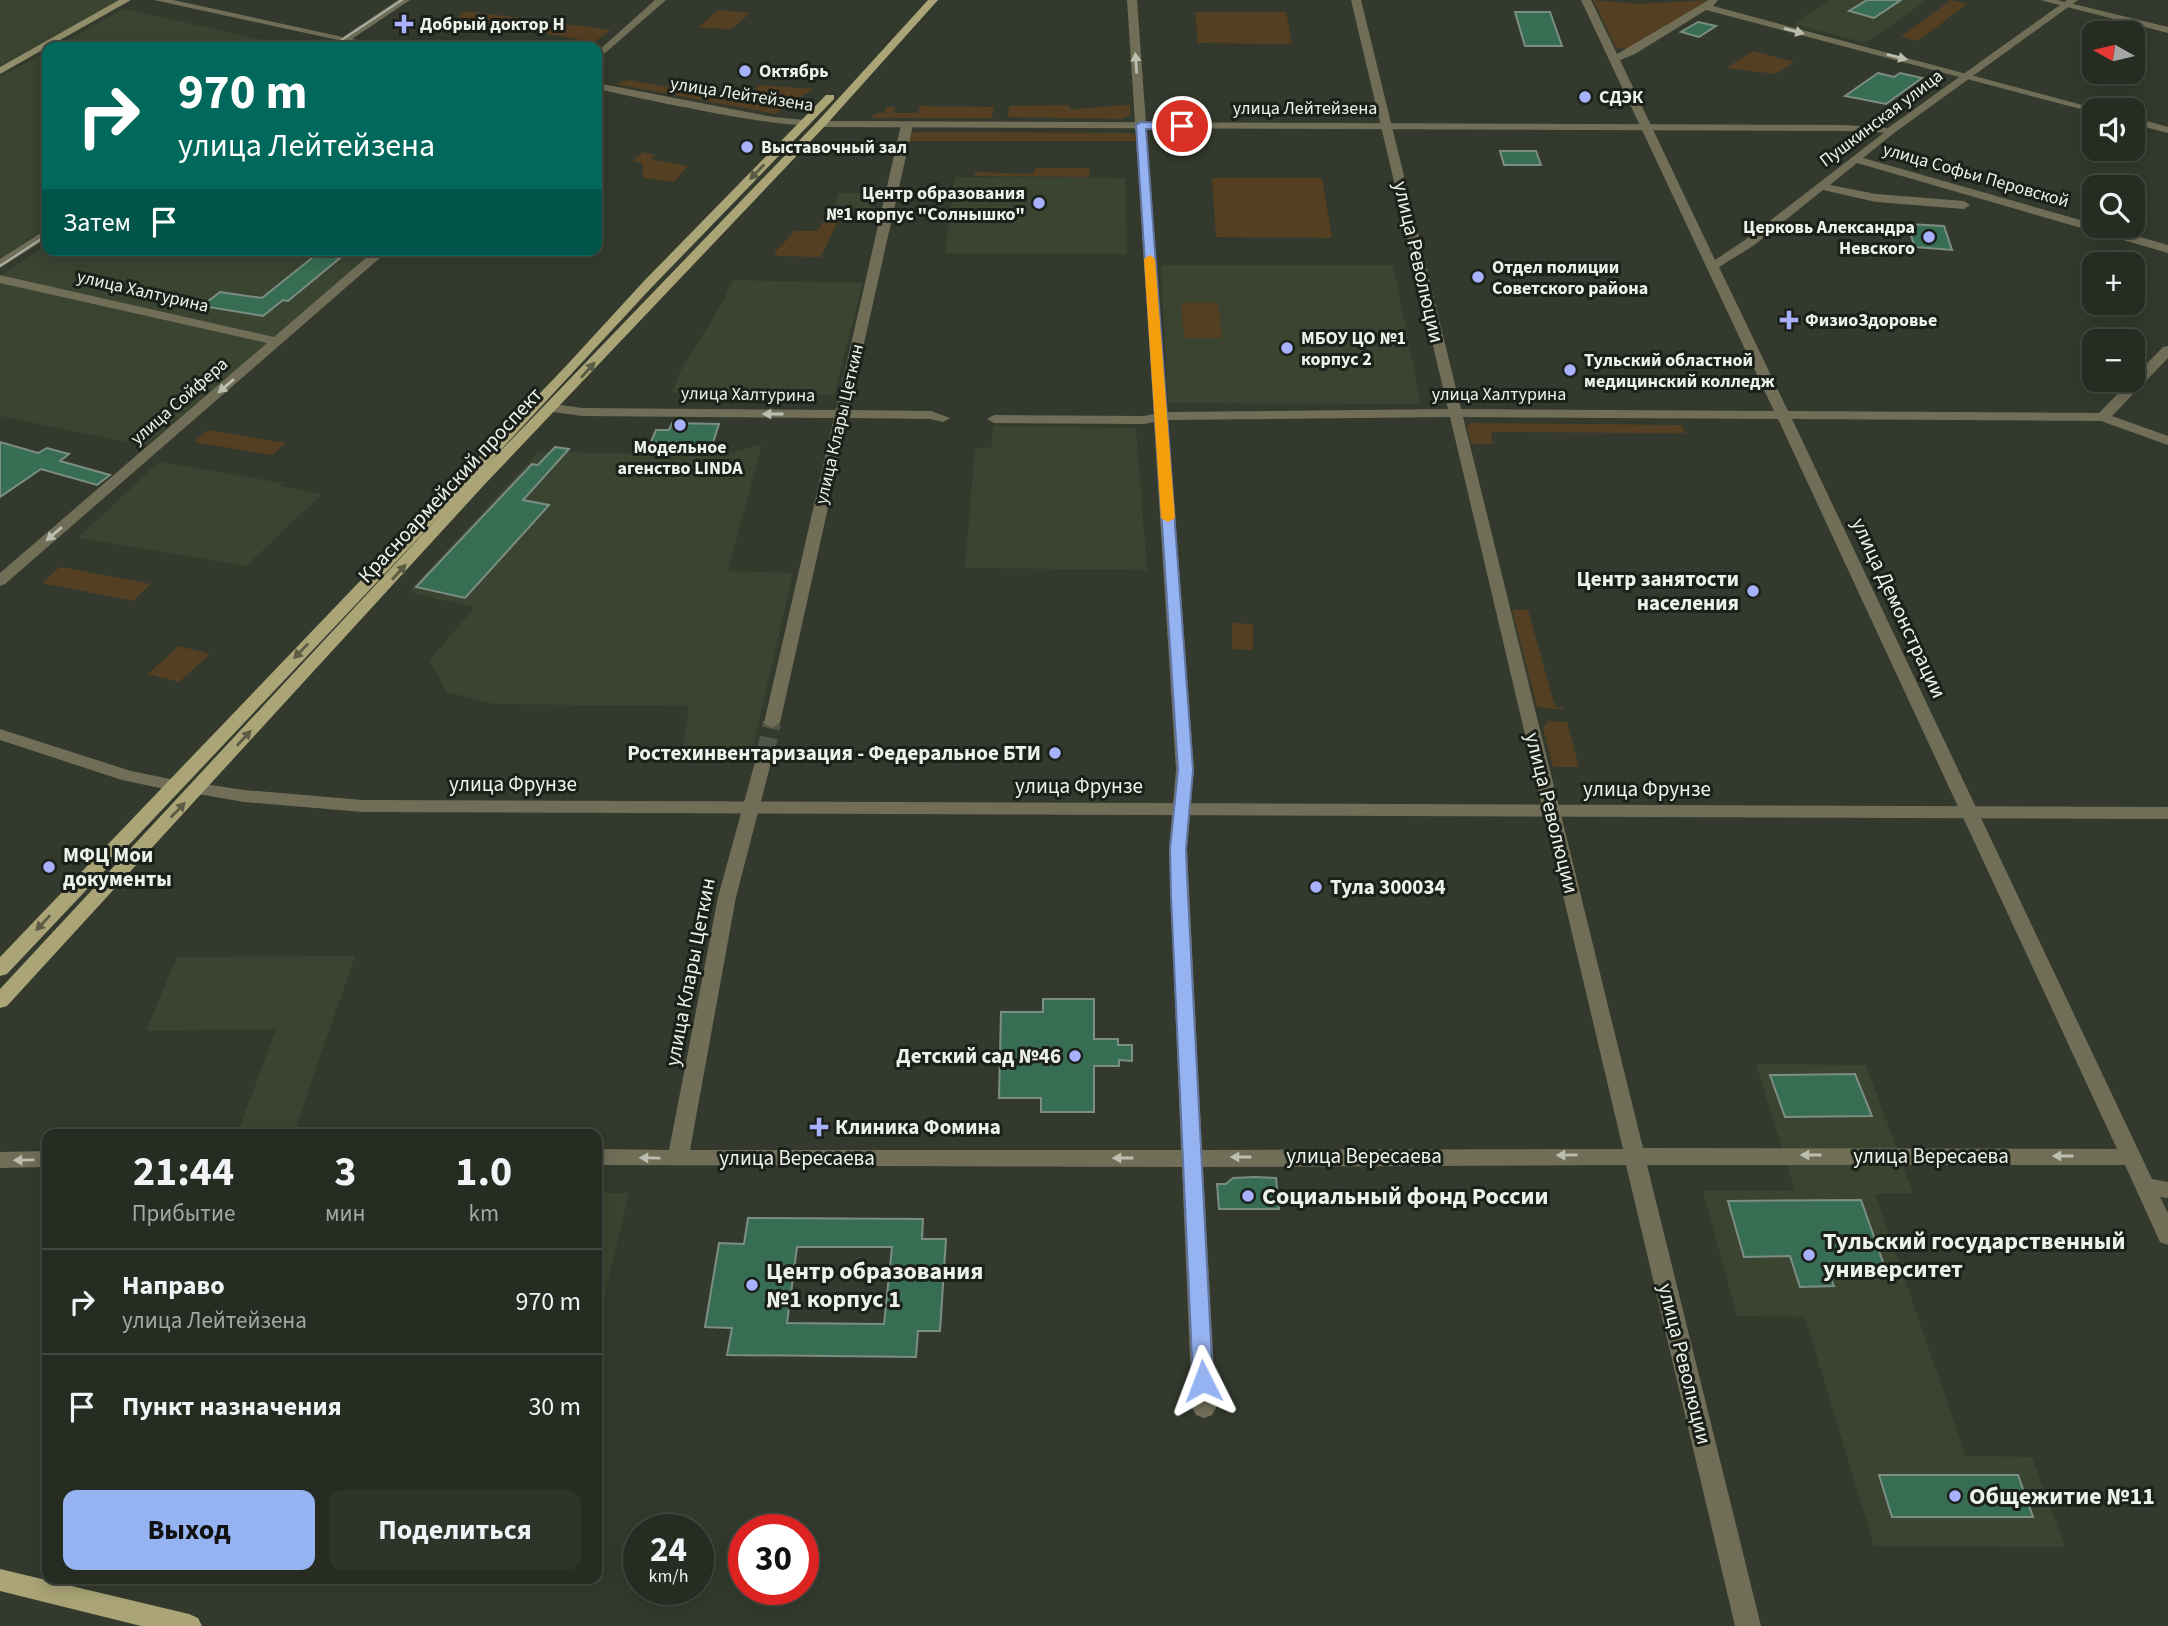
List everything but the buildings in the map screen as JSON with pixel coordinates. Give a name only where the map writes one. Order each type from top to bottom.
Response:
[{"type":"main road","points":[[51,42],[126,0]]},
{"type":"main road","name":"Красноармейский проспект","points":[[0,969],[571,369],[648,284],[813,124],[921,0]]},
{"type":"main road","name":"Красноармейский проспект","points":[[0,1001],[481,481],[553,408],[813,124],[933,0]]},
{"type":"main road","points":[[0,71],[42,47]]},
{"type":"main road","name":"улица Фрунзе","points":[[174,785],[198,789]]},
{"type":"main road","points":[[0,1580],[189,1626]]},
{"type":"street","points":[[159,0],[355,42]]},
{"type":"street","points":[[341,42],[405,0]]},
{"type":"street","points":[[602,53],[662,0]]},
{"type":"street","points":[[1132,0],[1185,764],[1184,808],[1178,860],[1205,1408]]},
{"type":"street","name":"улица Революции","points":[[1356,0],[1748,1626]]},
{"type":"street","name":"улица Демонстрации","points":[[1586,0],[1971,812],[2168,1236]]},
{"type":"street","points":[[1614,59],[1631,52],[1716,0]]},
{"type":"street","points":[[2045,0],[2070,2],[2168,30]]},
{"type":"street","name":"Пушкинская улица","points":[[1711,266],[1725,260],[1749,243],[1890,131],[2070,2]]},
{"type":"street","points":[[1705,7],[2082,106]]},
{"type":"street","name":"улица Лейтейзена","points":[[602,87],[769,119],[813,124],[1844,128],[1890,131]]},
{"type":"street","points":[[2145,123],[2168,130]]},
{"type":"street","name":"улица Клары Цеткин","points":[[772,723],[907,125]]},
{"type":"street","name":"улица Софьи Перовской","points":[[1855,159],[2168,249]]},
{"type":"street","points":[[1820,186],[1876,198],[1964,205]]},
{"type":"street","points":[[0,264],[42,236]]},
{"type":"street","name":"улица Сойфера","points":[[0,581],[376,256]]},
{"type":"street","name":"улица Халтурина","points":[[0,279],[278,342]]},
{"type":"street","points":[[2103,417],[2168,350]]},
{"type":"street","name":"улица Халтурина","points":[[553,408],[582,412],[931,415],[943,418]]},
{"type":"street","name":"улица Халтурина","points":[[994,419],[1144,420],[1161,416],[1455,413],[2103,417],[2168,441]]},
{"type":"street","name":"улица Фрунзе","points":[[0,734],[128,776],[174,785]]},
{"type":"street","name":"улица Клары Цеткин","points":[[678,1158],[727,897],[765,755]]},
{"type":"street","name":"улица Фрунзе","points":[[198,789],[243,796],[363,806],[2168,813]]},
{"type":"street","name":"улица Вересаева","points":[[602,1157],[1191,1158],[1635,1154],[2132,1157]]},
{"type":"street","points":[[0,1160],[42,1159]]},
{"type":"street","points":[[2145,1186],[2168,1190]]},
{"type":"shaded area","points":[[0,0],[121,0],[42,42],[0,66]]},
{"type":"shaded area","points":[[1593,0],[1637,4],[1711,0],[1628,49],[1616,48]]},
{"type":"shaded area","points":[[1829,0],[1927,0],[1866,43],[1793,24]]},
{"type":"shaded area","points":[[1951,0],[1967,4],[1918,41],[1901,37]]},
{"type":"shaded area","points":[[124,9],[274,42],[64,42]]},
{"type":"shaded area","points":[[718,10],[750,13],[732,29],[698,28]]},
{"type":"shaded area","points":[[466,11],[611,30],[594,42],[457,18]]},
{"type":"shaded area","points":[[1195,12],[1286,12],[1292,44],[1198,43]]},
{"type":"shaded area","points":[[1753,51],[1794,62],[1776,74],[1726,68]]},
{"type":"shaded area","points":[[42,54],[42,230],[0,259],[0,77]]},
{"type":"shaded area","points":[[628,80],[726,98],[736,89],[751,92],[760,85],[813,89],[776,114],[615,84]]},
{"type":"shaded area","points":[[1068,105],[1071,109],[1130,105],[1131,114],[1122,119],[1008,117],[1009,106]]},
{"type":"shaded area","points":[[920,106],[994,107],[992,118],[870,118],[876,113],[885,113],[886,107],[895,107],[894,113],[918,113]]},
{"type":"shaded area","points":[[911,133],[1128,133],[1134,134],[1137,141],[906,141]]},
{"type":"shaded area","points":[[644,152],[655,155],[651,159],[688,166],[674,182],[643,178],[642,163],[632,161]]},
{"type":"shaded area","points":[[1035,168],[1090,168],[1089,177],[975,176],[975,172],[1034,174]]},
{"type":"shaded area","name":"Центр образования №1 корпус \"Солнышко\"","points":[[955,177],[1125,178],[1127,254],[945,253]]},
{"type":"shaded area","points":[[1212,178],[1322,178],[1332,238],[1216,237]]},
{"type":"shaded area","points":[[838,193],[874,193],[871,208],[834,208]]},
{"type":"shaded area","points":[[823,222],[837,223],[821,257],[777,256],[774,253],[795,231],[817,231]]},
{"type":"shaded area","points":[[42,247],[42,256],[369,256],[275,338],[2,275]]},
{"type":"shaded area","name":"МБОУ ЦО №1 корпус 2","points":[[1161,265],[1393,265],[1421,404],[1168,403]]},
{"type":"shaded area","points":[[733,280],[863,283],[834,395],[672,392],[680,372],[720,307]]},
{"type":"shaded area","points":[[0,282],[270,343],[145,446],[0,416]]},
{"type":"shaded area","points":[[1181,303],[1218,303],[1222,338],[1184,338]]},
{"type":"shaded area","points":[[1471,423],[1682,425],[1685,433],[1491,432],[1493,444],[1471,444],[1467,427]]},
{"type":"shaded area","points":[[993,426],[1136,428],[1147,570],[965,568],[975,448],[991,448]]},
{"type":"shaded area","points":[[208,430],[286,443],[272,455],[194,442]]},
{"type":"shaded area","points":[[762,444],[728,571],[793,573],[750,760],[681,759],[689,706],[495,704],[447,692],[429,661],[475,607],[415,594],[411,589],[538,452],[723,455]]},
{"type":"shaded area","points":[[159,462],[282,483],[280,486],[322,494],[246,566],[78,538]]},
{"type":"shaded area","points":[[60,567],[151,584],[133,601],[42,583]]},
{"type":"shaded area","points":[[1512,610],[1528,610],[1555,707],[1564,710],[1537,707]]},
{"type":"shaded area","points":[[1232,623],[1253,624],[1253,650],[1232,649]]},
{"type":"shaded area","points":[[179,646],[210,654],[179,682],[148,674]]},
{"type":"shaded area","points":[[1548,721],[1567,722],[1579,767],[1553,767],[1543,728]]},
{"type":"shaded area","points":[[355,956],[295,1129],[239,1129],[276,1029],[146,1031],[177,957]]},
{"type":"shaded area","name":"Тульский государственный университет","points":[[1756,1064],[1866,1065],[1913,1193],[1875,1194],[1966,1456],[2032,1457],[2065,1547],[1874,1546],[1805,1317],[1737,1316],[1703,1191],[1795,1191]]},
{"type":"shaded area","points":[[602,1193],[629,1193],[602,1307]]},
{"type":"tunnel","points":[[765,755],[772,723]]},
{"type":"tram line","points":[[339,42],[402,0]]},
{"type":"tram line","points":[[0,266],[42,238]]},
{"type":"slow traffic","points":[[1150,259],[1168,518]]},
{"type":"place","name":"Добрый доктор Н","points":[[404,24]]},
{"type":"place","name":"Октябрь","points":[[745,71]]},
{"type":"place","name":"СДЭК","points":[[1585,97]]},
{"type":"place","name":"Выставочный зал","points":[[747,147]]},
{"type":"place","name":"Центр образования №1 корпус \"Солнышко\"","points":[[1039,203]]},
{"type":"place","name":"Церковь Александра Невского","points":[[1929,237]]},
{"type":"place","name":"Отдел полиции Советского района","points":[[1478,277]]},
{"type":"place","name":"ФизиоЗдоровье","points":[[1789,320]]},
{"type":"place","name":"МБОУ ЦО №1 корпус 2","points":[[1287,348]]},
{"type":"place","name":"Тульский областной медицинский колледж","points":[[1570,370]]},
{"type":"place","name":"Модельное агенство LINDA","points":[[680,425]]},
{"type":"place","name":"Центр занятости населения","points":[[1753,591]]},
{"type":"place","name":"Ростехинвентаризация - Федеральное БТИ","points":[[1055,753]]},
{"type":"place","name":"МФЦ Мои документы","points":[[49,867]]},
{"type":"place","name":"Тула 300034","points":[[1316,887]]},
{"type":"place","name":"Детский сад №46","points":[[1075,1056]]},
{"type":"place","name":"Клиника Фомина","points":[[819,1127]]},
{"type":"place","name":"Социальный фонд России","points":[[1248,1196]]},
{"type":"place","name":"Тульский государственный университет","points":[[1809,1255]]},
{"type":"place","name":"Центр образования №1 корпус 1","points":[[752,1285]]},
{"type":"place","name":"Общежитие №11","points":[[1955,1496]]},
{"type":"route","points":[[1182,126],[1141,125],[1185,770],[1184,808],[1178,849],[1179,896],[1203,1381]]}]
